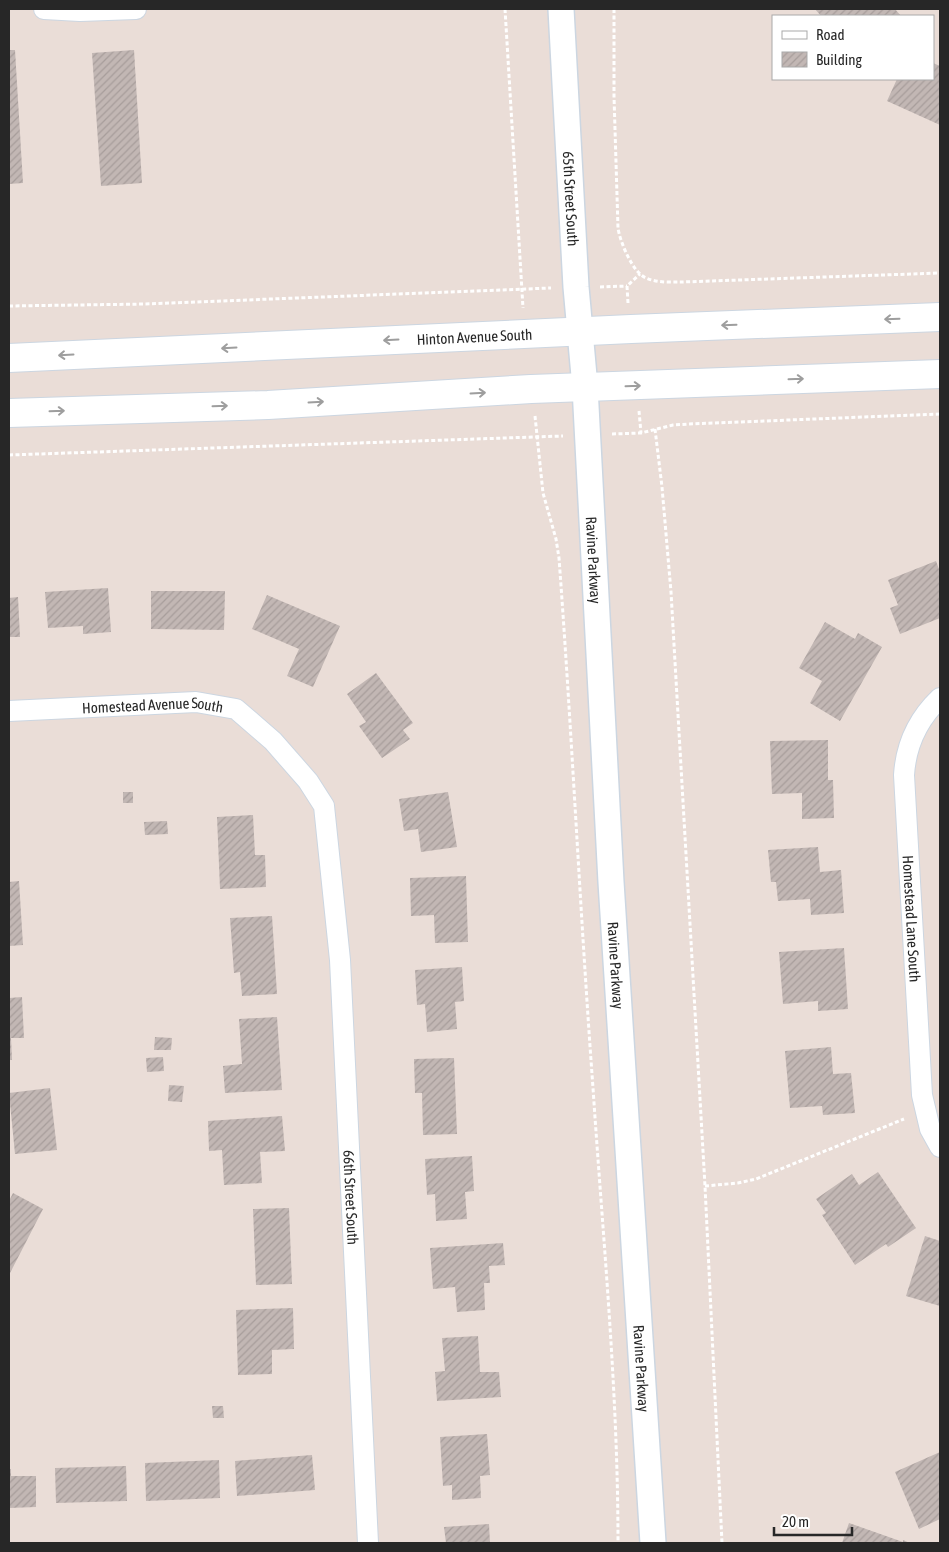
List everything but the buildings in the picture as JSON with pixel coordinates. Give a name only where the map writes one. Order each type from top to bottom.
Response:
[{"type":"main road","name":"Hinton Avenue South","points":[[9,358],[580,331],[940,317]]},
{"type":"main road","points":[[9,413],[268,405],[585,387],[940,374]]},
{"type":"street","points":[[44,9],[136,9]]},
{"type":"street","name":"65th Street South","points":[[560,9],[585,387]]},
{"type":"street","name":"Ravine Parkway","points":[[585,387],[612,891],[653,1543]]},
{"type":"street","name":"Homestead Lane South","points":[[940,698],[930,708],[916,728],[907,754],[904,775],[920,1070],[925,1110],[930,1128],[940,1147]]},
{"type":"street","name":"Homestead Avenue South","points":[[9,711],[196,702],[236,709],[273,742],[308,780],[324,806],[329,854]]},
{"type":"street","name":"66th Street South","points":[[329,854],[340,960],[368,1543]]},
{"type":"path","points":[[9,306],[145,304],[521,288],[505,9]]},
{"type":"path","points":[[614,9],[614,96],[618,228],[622,246],[641,275],[652,280],[682,282],[940,273]]},
{"type":"path","points":[[641,433],[689,424],[940,414]]},
{"type":"path","points":[[655,429],[668,553],[722,1543]]},
{"type":"path","points":[[9,455],[426,440],[538,438],[543,493],[556,539],[560,566],[591,1060],[611,1330],[618,1485],[618,1543]]},
{"type":"path","points":[[704,1186],[738,1184],[756,1179],[925,1110]]}]
